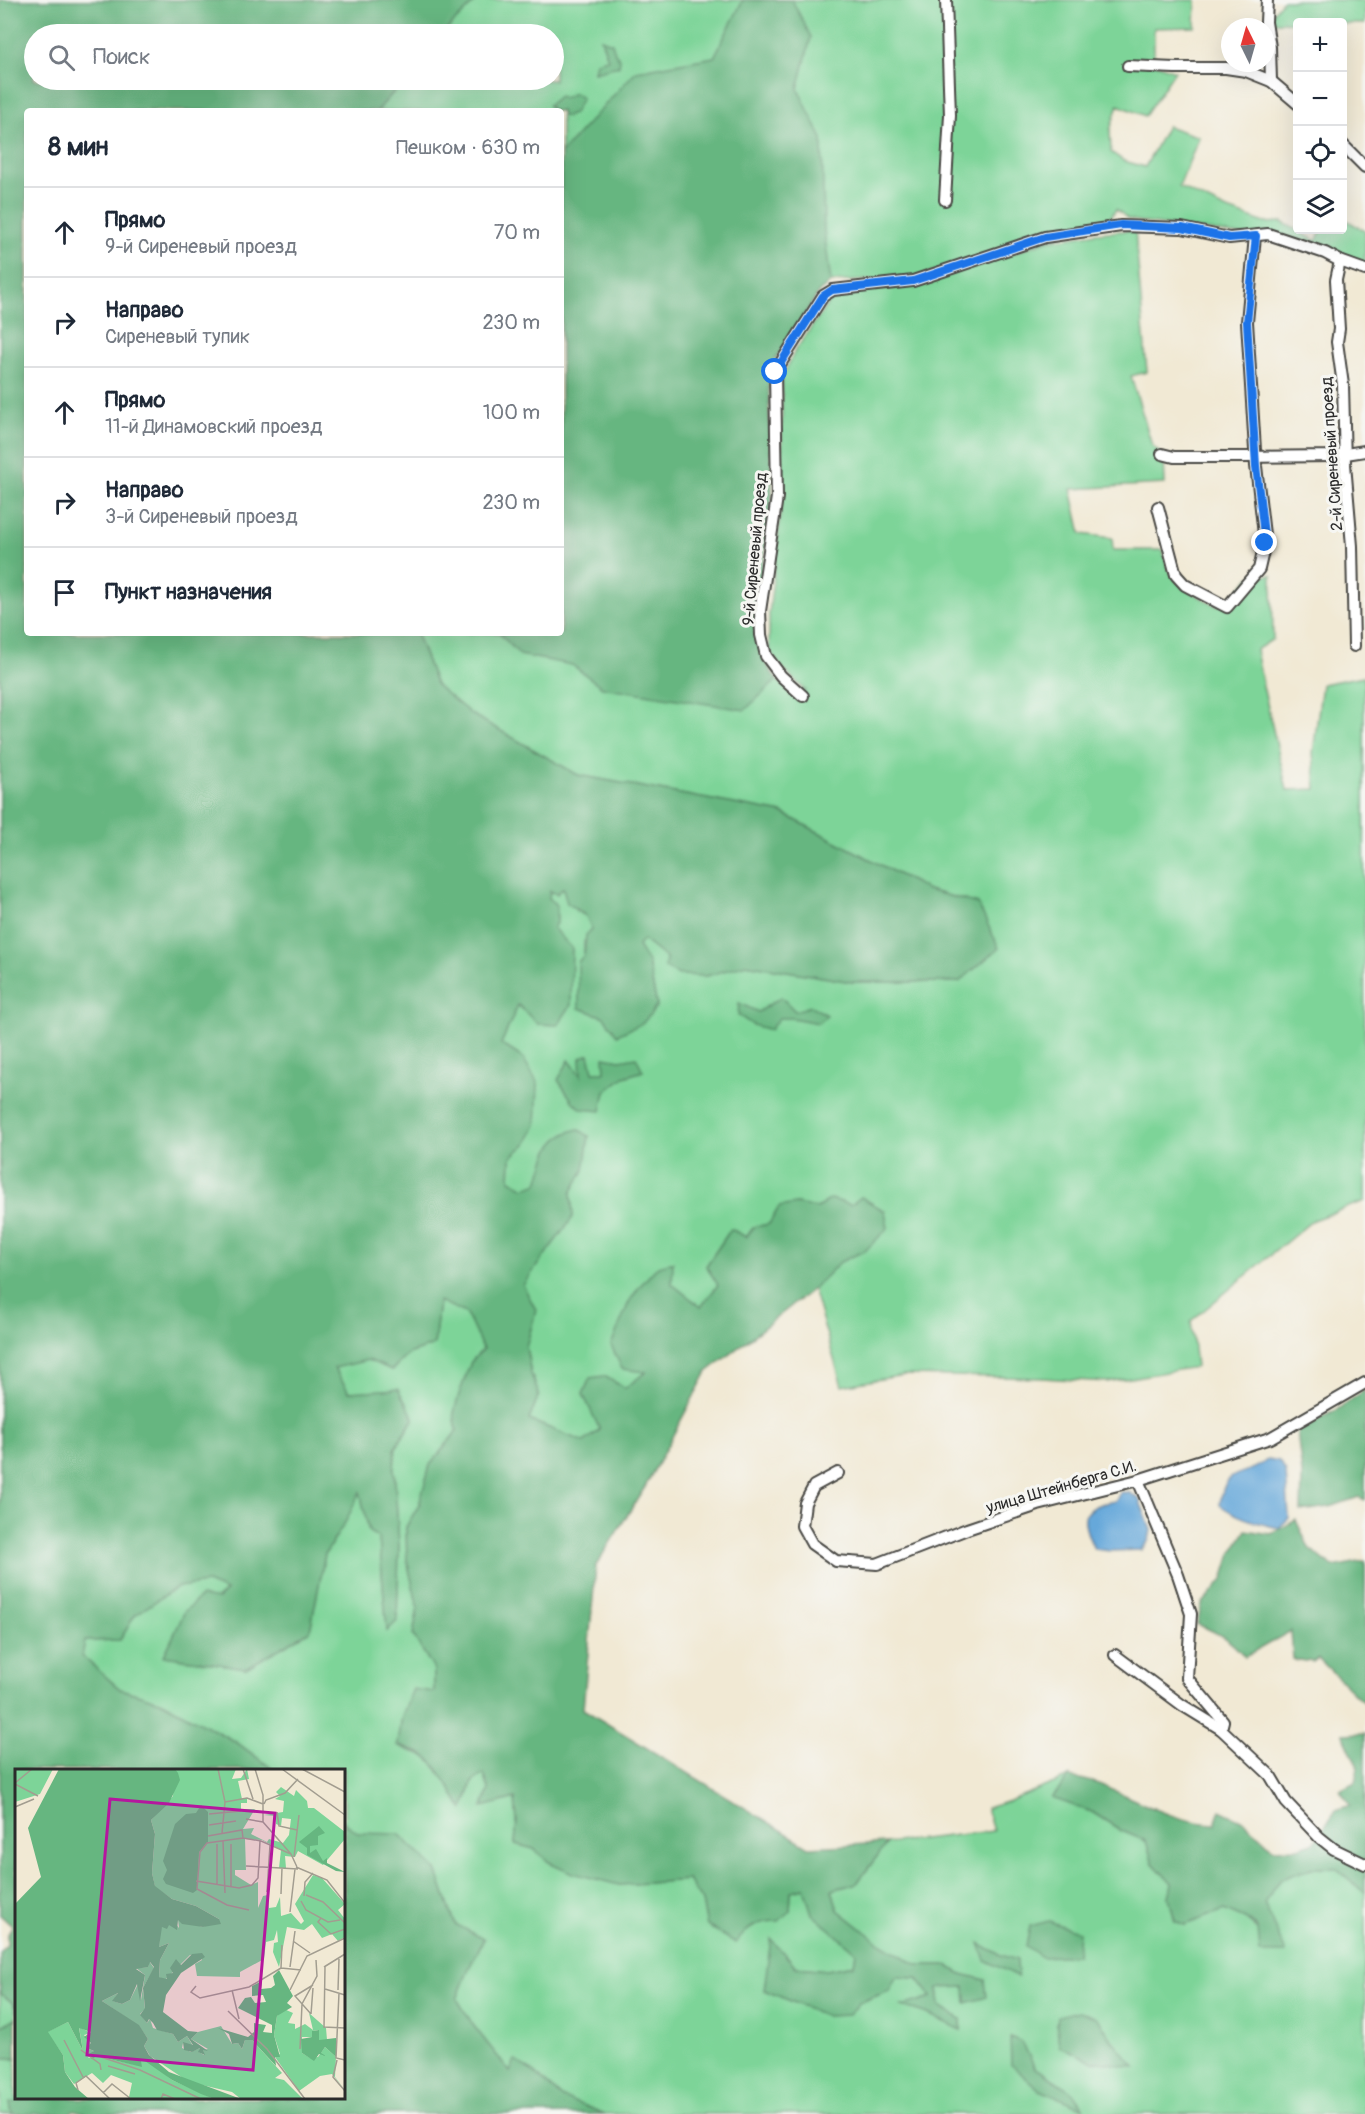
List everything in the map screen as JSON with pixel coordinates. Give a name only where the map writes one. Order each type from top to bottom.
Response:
[{"type":"street","points":[[945,200],[950,115],[946,0]]},
{"type":"street","points":[[1267,0],[1266,22],[1270,47],[1271,81]]},
{"type":"street","points":[[1128,66],[1246,70],[1271,81],[1293,100]]},
{"type":"street","points":[[1347,149],[1365,166]]},
{"type":"street","name":"9-й Сиреневый проезд","points":[[803,696],[781,676],[766,656],[761,635],[760,611],[777,497],[775,372],[823,296],[832,290],[913,281],[1045,237],[1121,225],[1182,228],[1229,238],[1256,236]]},
{"type":"street","points":[[1158,507],[1176,575],[1185,585],[1227,607],[1259,569],[1265,543],[1256,457],[1247,322],[1256,236],[1268,234],[1280,236],[1365,270]]},
{"type":"street","name":"2-й Сиреневый проезд","points":[[1340,261],[1336,280],[1339,329],[1337,342],[1343,385],[1345,454],[1352,546],[1354,646]]},
{"type":"street","points":[[1162,454],[1174,457],[1256,457],[1345,454],[1365,450]]},
{"type":"street","name":"улица Штейнберга С.И.","points":[[838,1473],[814,1486],[805,1503],[802,1526],[812,1544],[836,1561],[877,1564],[958,1532],[1038,1505],[1138,1480],[1270,1438],[1365,1383]]},
{"type":"street","points":[[1138,1480],[1178,1575],[1191,1614],[1186,1678],[1223,1721],[1221,1729]]},
{"type":"street","points":[[1115,1655],[1182,1705],[1221,1729],[1270,1775],[1286,1802],[1318,1837],[1334,1849],[1365,1864]]},
{"type":"green space","points":[[0,0],[477,0],[452,24],[24,24],[24,90],[395,90],[380,108],[24,108],[24,636],[417,636],[436,685],[471,714],[578,775],[782,813],[928,890],[978,904],[999,948],[959,982],[852,982],[746,964],[707,976],[679,975],[665,968],[666,958],[643,940],[638,946],[648,962],[657,1006],[643,1023],[617,1035],[604,1017],[579,1008],[578,962],[584,955],[586,935],[592,929],[586,916],[567,903],[563,888],[557,894],[550,891],[549,898],[556,905],[557,921],[553,928],[572,948],[571,1005],[558,1025],[538,1024],[518,1005],[501,1044],[523,1058],[538,1084],[536,1125],[526,1144],[511,1157],[510,1180],[525,1188],[538,1183],[546,1157],[560,1137],[578,1129],[589,1136],[584,1170],[571,1193],[573,1217],[523,1285],[536,1310],[526,1347],[531,1374],[539,1394],[529,1420],[584,1442],[600,1430],[583,1394],[590,1378],[604,1376],[625,1388],[646,1372],[622,1369],[611,1345],[629,1302],[658,1266],[673,1262],[672,1284],[701,1307],[718,1285],[706,1266],[731,1229],[746,1237],[754,1227],[769,1224],[779,1207],[796,1204],[817,1208],[831,1199],[851,1205],[861,1197],[885,1211],[888,1228],[866,1250],[840,1262],[813,1289],[707,1372],[645,1487],[596,1565],[583,1709],[809,1847],[887,1843],[857,1883],[832,1890],[838,1910],[877,1941],[917,1965],[947,1965],[961,1974],[985,1980],[987,1997],[966,2003],[965,1987],[938,1988],[940,2006],[961,2019],[961,2030],[928,2014],[902,2006],[932,1997],[917,1978],[896,1977],[889,1991],[860,2002],[849,2015],[827,2016],[764,1990],[771,1939],[796,1967],[827,1970],[854,1965],[856,1952],[812,1914],[804,1888],[791,1891],[790,1911],[779,1921],[754,1926],[745,1932],[736,1943],[707,1926],[702,1901],[688,1880],[619,1885],[573,1873],[549,1862],[534,1849],[515,1844],[517,1821],[515,1798],[483,1807],[489,1789],[484,1774],[472,1782],[463,1810],[444,1779],[426,1757],[398,1745],[402,1716],[413,1689],[434,1692],[434,1669],[413,1635],[418,1608],[407,1560],[406,1527],[419,1505],[430,1465],[457,1431],[454,1413],[459,1394],[471,1362],[483,1349],[466,1313],[439,1301],[434,1345],[408,1354],[392,1370],[368,1360],[334,1368],[349,1392],[398,1389],[414,1418],[395,1448],[394,1468],[399,1545],[397,1621],[387,1631],[379,1538],[369,1532],[360,1492],[346,1521],[325,1554],[310,1631],[246,1668],[164,1656],[185,1611],[201,1596],[218,1599],[226,1591],[207,1583],[177,1587],[135,1615],[120,1640],[85,1641],[82,1656],[120,1689],[160,1701],[236,1742],[273,1769],[15,1769],[15,2008],[13,2003],[0,1993],[0,1952],[7,1945],[7,1936],[12,1926],[0,1915]]},
{"type":"green space","points":[[477,0],[1196,0],[1195,27],[1154,28],[1154,63],[1175,71],[1145,116],[1118,105],[1110,130],[1111,152],[1124,161],[1145,167],[1167,126],[1199,137],[1179,187],[1225,209],[1265,223],[1282,222],[1293,228],[1293,234],[1303,234],[1316,241],[1320,234],[1347,234],[1347,220],[1365,231],[1365,267],[1302,243],[1147,223],[1128,219],[1116,209],[1108,222],[912,278],[831,282],[819,292],[768,370],[772,496],[757,610],[763,659],[777,680],[787,687],[806,691],[785,671],[769,651],[769,614],[782,500],[782,378],[795,351],[829,302],[844,293],[915,285],[1047,241],[1096,233],[1135,230],[1147,372],[1131,376],[1152,445],[1164,457],[1165,484],[1071,489],[1081,534],[1112,538],[1113,550],[1163,550],[1170,572],[1181,586],[1217,606],[1228,601],[1250,577],[1272,575],[1273,639],[1256,650],[1287,790],[1316,789],[1313,753],[1322,684],[1364,676],[1365,1201],[1313,1220],[1191,1321],[1196,1367],[1107,1382],[904,1375],[842,1386],[813,1289],[840,1262],[866,1250],[851,1205],[831,1199],[817,1208],[796,1204],[769,1225],[754,1227],[746,1237],[731,1229],[706,1266],[719,1284],[701,1307],[672,1284],[647,1372],[625,1388],[604,1376],[583,1394],[600,1429],[584,1442],[529,1420],[539,1394],[531,1374],[526,1347],[536,1310],[522,1285],[573,1217],[571,1193],[584,1170],[578,1130],[568,1133],[554,1143],[539,1183],[525,1189],[510,1180],[511,1157],[526,1144],[523,1058],[501,1044],[518,1005],[538,1024],[571,958],[572,948],[553,928],[557,921],[556,905],[549,898],[549,891],[563,887],[576,911],[586,916],[592,929],[584,942],[584,955],[657,1006],[648,962],[637,946],[643,940],[666,958],[707,976],[746,964],[852,982],[959,982],[978,904],[928,890],[782,813],[578,775],[471,714],[436,685],[417,636],[564,636],[564,108],[380,108],[395,90],[564,90],[564,24],[452,24]]},
{"type":"green space","points":[[743,0],[792,0],[811,37],[798,89],[822,139],[824,230],[831,282],[819,292],[768,370],[772,496],[757,610],[763,659],[777,680],[745,710],[602,687],[572,665],[520,655],[502,636],[564,636],[564,150],[636,71],[714,57]]},
{"type":"green space","points":[[1283,0],[1365,0],[1365,24],[1347,24],[1347,18],[1293,18],[1293,22],[1275,22],[1275,18],[1271,18]]},
{"type":"green space","points":[[601,39],[612,43],[620,59],[619,66],[594,72],[596,62],[608,59]]},
{"type":"green space","points":[[574,93],[582,98],[574,113],[566,117],[564,108],[550,108],[548,105],[559,96],[564,98]]},
{"type":"green space","points":[[781,997],[795,1011],[811,1006],[827,1015],[818,1023],[779,1018],[770,1030],[753,1025],[738,1015],[739,1003],[758,1012]]},
{"type":"green space","points":[[589,1054],[593,1072],[605,1072],[604,1057],[620,1060],[636,1057],[643,1071],[624,1077],[605,1092],[601,1111],[582,1109],[573,1102],[558,1080],[569,1060],[581,1076],[580,1058]]},
{"type":"green space","points":[[439,1301],[466,1313],[483,1349],[471,1362],[454,1413],[457,1431],[430,1465],[419,1505],[406,1527],[407,1560],[418,1608],[413,1635],[434,1669],[434,1692],[413,1690],[402,1716],[398,1745],[421,1754],[433,1763],[438,1772],[467,1799],[472,1782],[484,1774],[489,1789],[483,1807],[515,1798],[517,1821],[515,1844],[534,1849],[549,1862],[619,1885],[688,1880],[702,1901],[707,1926],[745,1932],[763,1921],[790,1911],[791,1891],[804,1887],[838,1935],[856,1952],[854,1965],[827,1970],[796,1967],[783,1951],[764,1990],[827,2016],[889,1991],[896,1977],[918,1978],[932,1997],[904,2006],[928,2014],[961,2030],[961,2019],[940,2006],[938,1987],[966,1987],[966,2003],[985,1980],[961,1974],[947,1965],[917,1965],[877,1941],[838,1910],[832,1890],[857,1883],[887,1843],[993,1831],[986,1808],[1069,1777],[1053,1798],[1092,1812],[1122,1831],[1146,1841],[1153,1863],[1173,1884],[1169,1897],[1175,1921],[1184,1925],[1224,1910],[1245,1919],[1285,1953],[1264,1903],[1281,1879],[1311,1868],[1336,1868],[1365,1893],[1365,2114],[605,2114],[563,2098],[532,2071],[515,2061],[510,2073],[473,2025],[457,1999],[484,1939],[455,1924],[436,1870],[374,1834],[358,1833],[345,1823],[345,1769],[273,1769],[236,1742],[160,1701],[120,1689],[82,1656],[85,1641],[120,1640],[135,1615],[177,1587],[207,1583],[226,1591],[176,1632],[164,1656],[246,1668],[310,1631],[325,1554],[346,1521],[360,1491],[369,1531],[379,1538],[387,1630],[397,1621],[399,1545],[394,1468],[396,1448],[414,1418],[398,1390],[349,1392],[334,1368],[368,1360],[392,1370],[408,1354],[434,1345]]},
{"type":"green space","points":[[1365,1390],[1365,1500],[1359,1497],[1330,1507],[1301,1511],[1302,1474],[1297,1432],[1335,1411]]},
{"type":"green space","points":[[1296,1520],[1309,1548],[1333,1567],[1365,1561],[1365,1704],[1318,1658],[1313,1662],[1293,1659],[1291,1631],[1245,1657],[1223,1637],[1197,1624],[1202,1604],[1223,1580],[1231,1554],[1246,1530],[1271,1534]]},
{"type":"green space","points":[[1365,1733],[1365,1893],[1336,1868],[1311,1868],[1281,1879],[1264,1903],[1286,1953],[1260,1953],[1258,1928],[1245,1919],[1224,1910],[1185,1925],[1175,1921],[1169,1897],[1172,1884],[1153,1863],[1146,1841],[1122,1831],[1092,1812],[1052,1798],[1069,1777],[1086,1780],[1183,1819],[1215,1824],[1220,1810],[1243,1821],[1273,1849],[1298,1848],[1315,1842],[1336,1810],[1350,1805],[1340,1790],[1355,1782],[1358,1767],[1343,1734]]},
{"type":"green space","points":[[345,1823],[358,1833],[399,1834],[436,1870],[455,1924],[484,1939],[457,1999],[473,2025],[510,2072],[515,2060],[532,2071],[563,2098],[605,2114],[86,2114],[74,2111],[70,2114],[12,2114],[10,2103],[28,2099],[345,2099]]},
{"type":"green space","points":[[1049,1921],[1079,1932],[1077,1955],[1042,1957],[1026,1946],[1030,1926]]},
{"type":"green space","points":[[979,1943],[998,1954],[1017,1960],[1018,1977],[985,1960]]},
{"type":"green space","points":[[0,1993],[12,2003],[15,2019],[0,2027]]},
{"type":"green space","points":[[1079,2011],[1098,2018],[1112,2040],[1135,2067],[1092,2061],[1059,2046],[1058,2016]]},
{"type":"green space","points":[[15,2019],[15,2059],[0,2057],[0,2027]]},
{"type":"green space","points":[[1010,2037],[1022,2042],[1035,2068],[1071,2090],[1084,2108],[1040,2090],[1011,2065]]},
{"type":"green space","points":[[0,2057],[15,2059],[15,2099],[28,2099],[10,2103],[12,2114],[0,2114]]},
{"type":"water","points":[[1268,1459],[1279,1461],[1286,1472],[1289,1518],[1279,1528],[1248,1519],[1220,1505],[1222,1492],[1231,1478]]},
{"type":"water","points":[[1121,1492],[1130,1493],[1139,1499],[1151,1530],[1149,1540],[1141,1550],[1094,1549],[1086,1529],[1085,1516],[1094,1507],[1115,1501]]},
{"type":"route","points":[[775,372],[823,296],[832,290],[913,281],[1045,237],[1121,225],[1182,228],[1229,238],[1256,236],[1247,322],[1256,466],[1265,543]]}]
